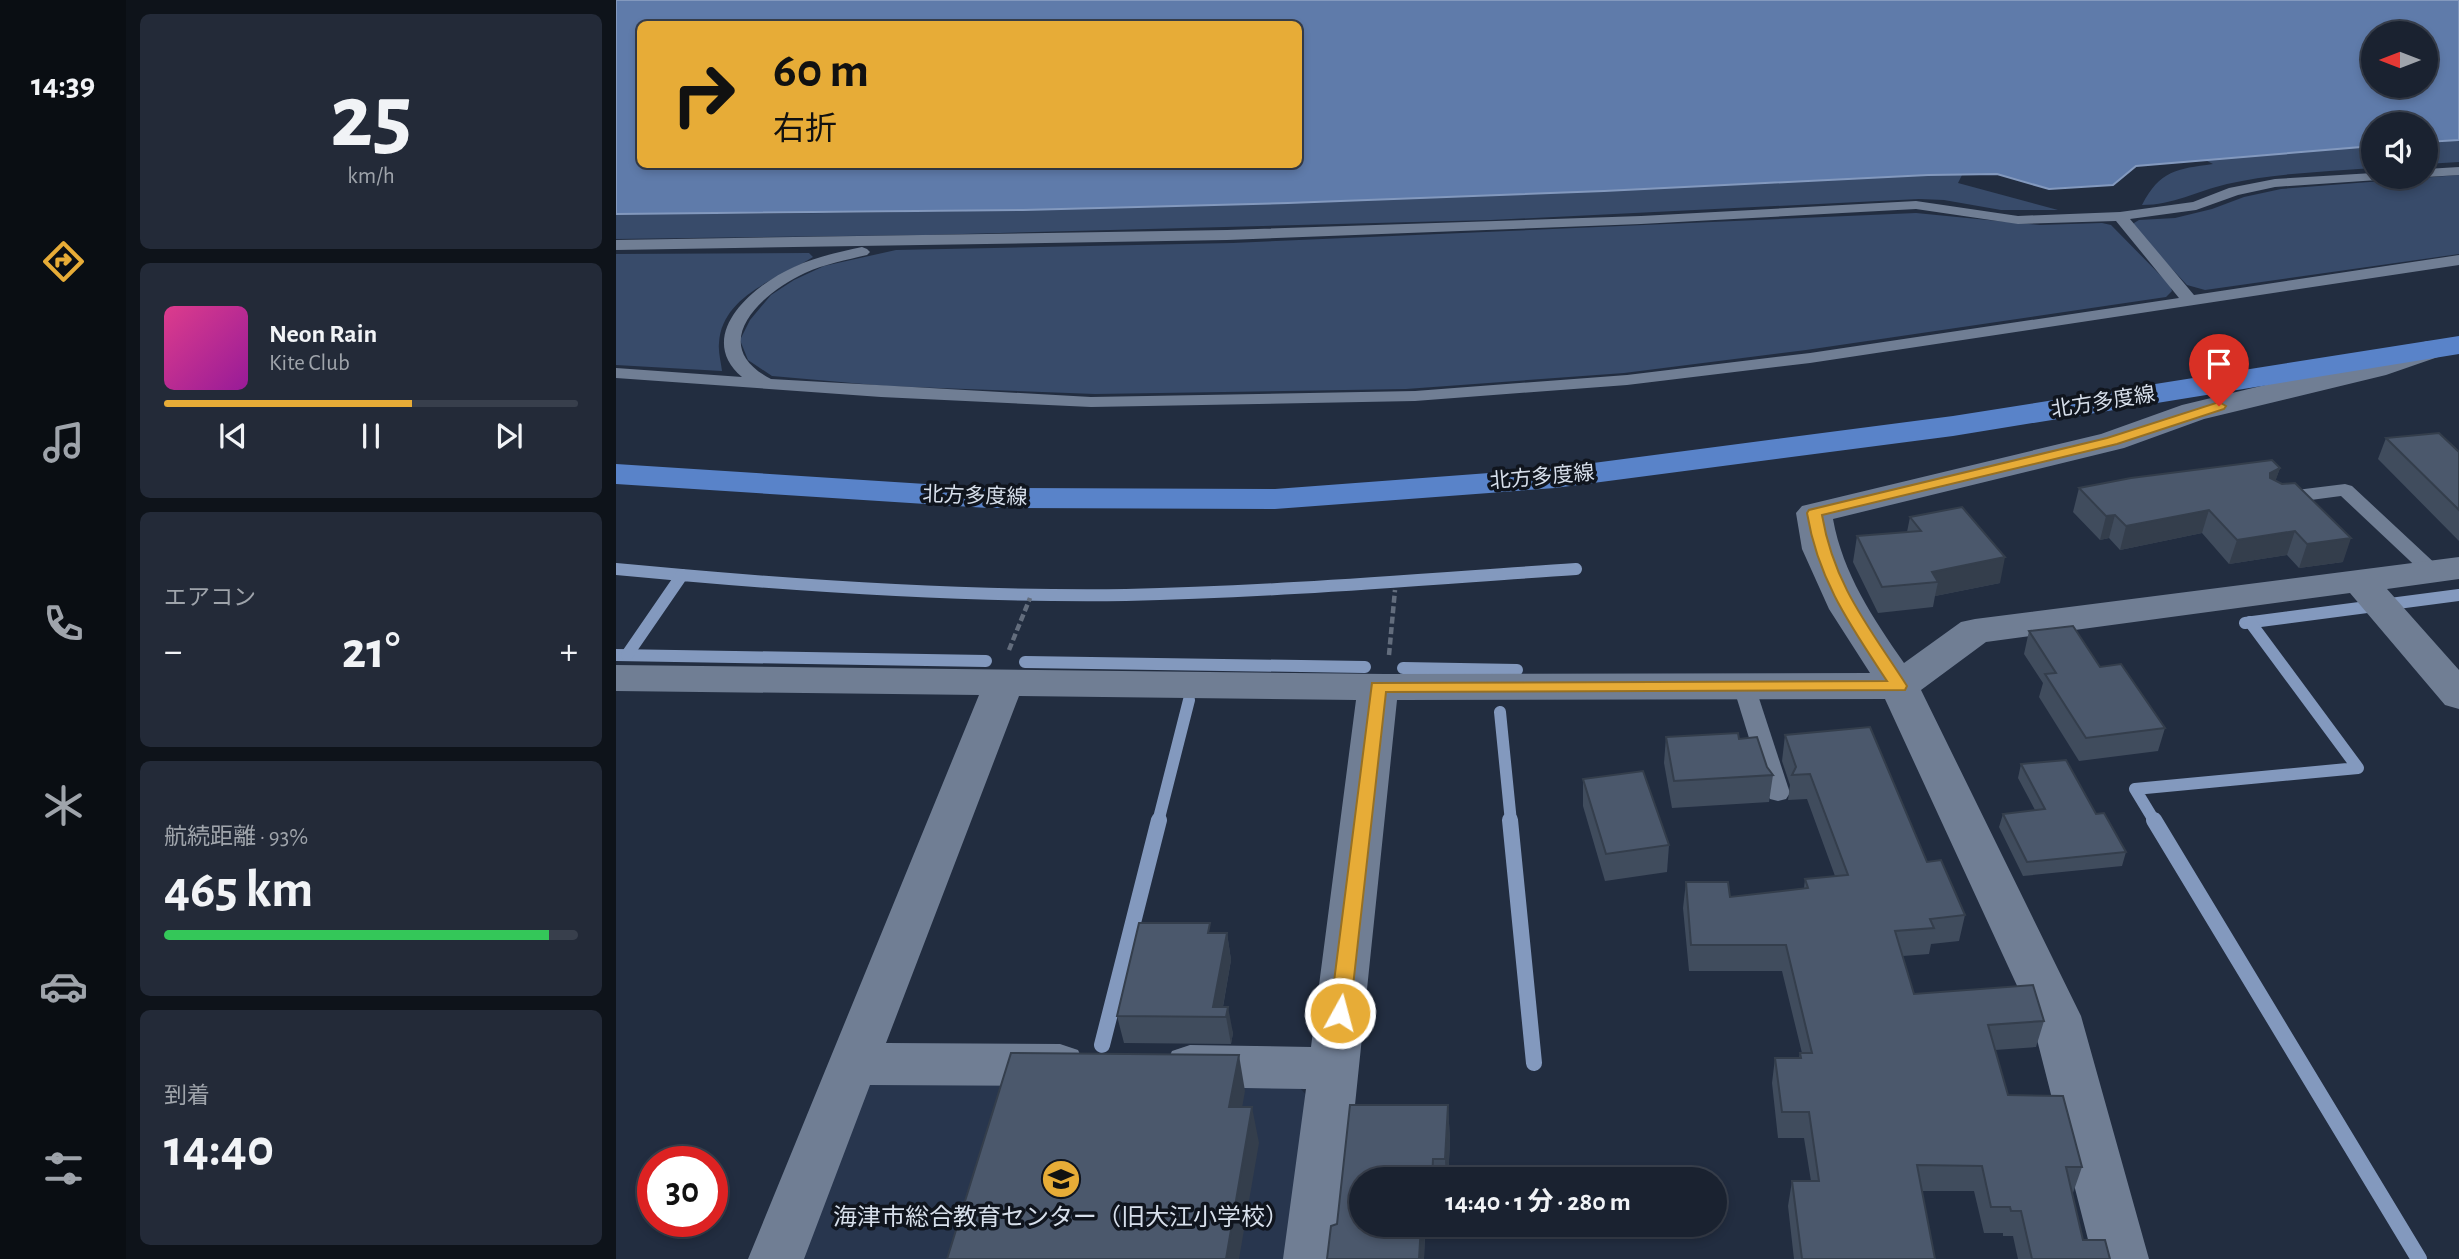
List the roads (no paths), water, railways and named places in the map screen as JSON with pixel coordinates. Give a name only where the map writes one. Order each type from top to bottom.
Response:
[{"type":"main road","name":"北方多度線","points":[[616,474],[988,498],[1275,499],[1582,474],[1953,426],[2443,347]]},
{"type":"street","points":[[2121,1259],[2056,1016],[1899,686],[1848,609],[1820,548],[1814,513],[2112,441],[2193,412],[2375,368],[2443,347]]},
{"type":"street","points":[[622,687],[1000,682],[1382,687],[1899,686],[1975,631],[2373,597],[2446,570]]},
{"type":"street","points":[[2373,597],[2459,696]]},
{"type":"street","points":[[776,1259],[1000,682]]},
{"type":"street","points":[[1311,1259],[1382,687]]},
{"type":"street","points":[[852,1064],[1334,1068]]},
{"type":"lane","points":[[2438,172],[2459,171]]},
{"type":"lane","points":[[616,245],[1227,235],[1600,222],[1916,205],[2018,220],[2120,216],[2196,206],[2234,191],[2275,183],[2361,178]]},
{"type":"lane","points":[[2120,216],[2189,300]]},
{"type":"lane","points":[[768,384],[744,370],[731,340],[734,323],[747,307],[764,291],[792,273],[832,258],[916,242]]},
{"type":"lane","points":[[616,373],[1091,402],[1415,396],[1628,380],[1771,362],[2459,260]]},
{"type":"lane","points":[[2274,499],[2345,490],[2446,570]]},
{"type":"lane","points":[[1744,686],[1779,793]]},
{"type":"waterway","points":[[616,569],[682,575]]},
{"type":"waterway","points":[[682,575],[904,591],[1126,595],[1295,588],[1576,569]]},
{"type":"waterway","points":[[627,655],[682,575]]},
{"type":"waterway","points":[[2250,622],[2459,595]]},
{"type":"waterway","points":[[2155,822],[2135,789],[2358,768],[2250,622]]},
{"type":"waterway","points":[[2245,623],[2250,622]]},
{"type":"waterway","points":[[616,655],[986,661]]},
{"type":"waterway","points":[[1025,662],[1365,667]]},
{"type":"waterway","points":[[1403,668],[1517,670]]},
{"type":"waterway","points":[[1158,822],[1189,700]]},
{"type":"waterway","points":[[1500,712],[1511,822]]},
{"type":"waterway","points":[[1102,1045],[1159,820]]},
{"type":"waterway","points":[[1510,820],[1534,1063]]},
{"type":"waterway","points":[[2154,820],[2419,1259]]},
{"type":"place","name":"海津市総合教育センター（旧大江小学校）","points":[[1061,1179]]}]
